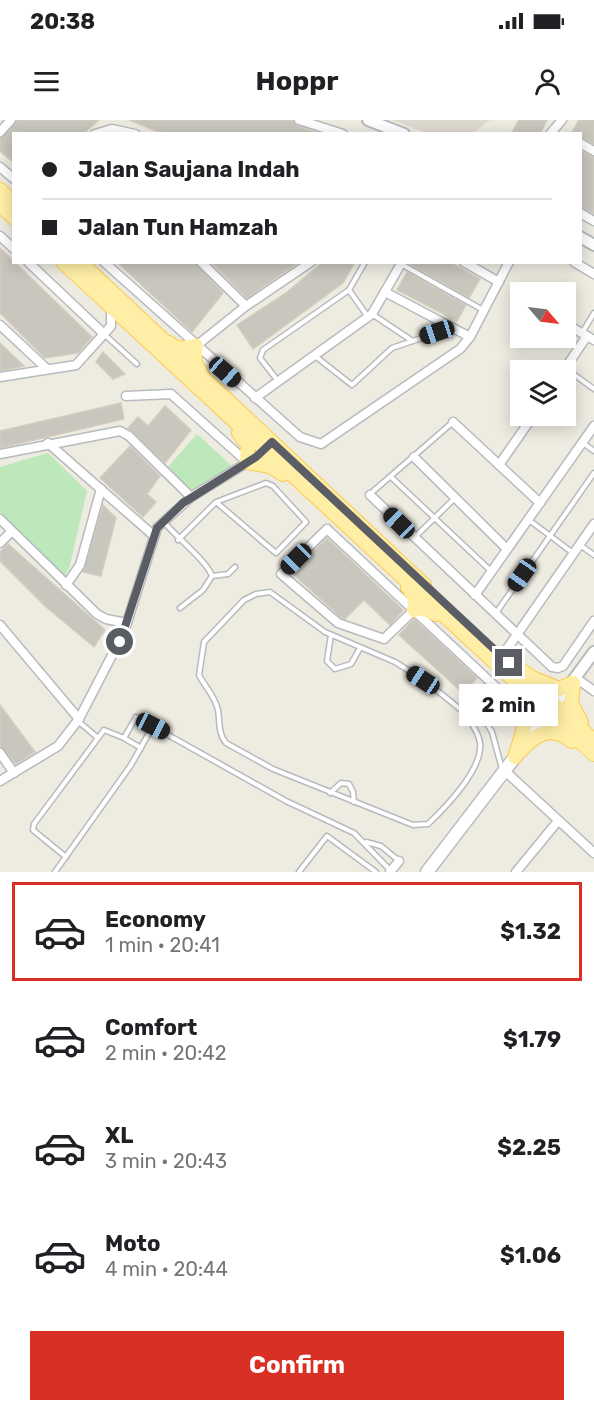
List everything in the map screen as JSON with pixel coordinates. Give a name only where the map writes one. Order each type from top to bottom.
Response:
[{"type":"main road","points":[[0,190],[12,201]]},
{"type":"main road","points":[[0,205],[12,216]]},
{"type":"main road","points":[[66,264],[172,346],[178,349],[196,346],[194,362],[200,372],[326,507],[458,628]]},
{"type":"main road","points":[[82,264],[132,326],[201,392],[246,440],[247,462],[260,463],[279,471],[326,507]]},
{"type":"main road","points":[[112,299],[231,403]]},
{"type":"main road","points":[[201,392],[269,446],[499,658],[594,754]]},
{"type":"main road","points":[[390,566],[416,599],[414,610],[429,609],[499,658],[551,687],[559,689],[574,680]]},
{"type":"main road","points":[[499,658],[552,709],[594,741]]},
{"type":"main road","points":[[499,658],[525,701],[525,724],[515,757]]},
{"type":"main road","points":[[574,680],[570,695],[574,713],[594,736]]},
{"type":"main road","points":[[427,872],[552,709]]},
{"type":"main road","points":[[515,757],[539,733],[552,731],[567,737],[594,759]]},
{"type":"street","points":[[0,132],[11,120]]},
{"type":"street","points":[[299,120],[337,132]]},
{"type":"street","points":[[368,120],[399,132]]},
{"type":"street","points":[[552,131],[561,120]]},
{"type":"street","points":[[102,132],[112,129],[126,132]]},
{"type":"street","points":[[0,167],[12,177]]},
{"type":"street","points":[[0,236],[12,247]]},
{"type":"street","points":[[30,264],[104,334]]},
{"type":"street","points":[[106,264],[300,437],[321,444],[460,349],[470,337],[508,264]]},
{"type":"street","points":[[203,264],[246,306]]},
{"type":"street","points":[[196,346],[246,306],[308,264]]},
{"type":"street","points":[[255,398],[370,316],[401,264]]},
{"type":"street","points":[[468,264],[499,282]]},
{"type":"street","points":[[577,264],[594,274]]},
{"type":"street","points":[[385,292],[470,337]]},
{"type":"street","points":[[0,377],[76,364],[111,326],[112,299]]},
{"type":"street","points":[[111,326],[121,323],[132,326]]},
{"type":"street","points":[[0,325],[47,369]]},
{"type":"street","points":[[571,360],[588,337]]},
{"type":"street","points":[[126,396],[171,394],[247,462]]},
{"type":"street","points":[[453,422],[540,503]]},
{"type":"street","points":[[499,465],[526,426]]},
{"type":"street","points":[[475,595],[594,426]]},
{"type":"street","points":[[0,454],[120,431],[129,436],[191,497]]},
{"type":"street","points":[[48,443],[153,535]]},
{"type":"street","points":[[0,781],[58,746],[79,720],[116,650],[127,622],[153,535],[163,521],[191,497],[269,446]]},
{"type":"street","points":[[414,457],[507,549]]},
{"type":"street","points":[[66,585],[80,565],[101,489]]},
{"type":"street","points":[[370,495],[545,662],[558,668],[563,666],[594,621]]},
{"type":"street","points":[[0,519],[101,617],[127,622]]},
{"type":"street","points":[[499,658],[594,524]]},
{"type":"street","points":[[414,610],[384,639],[338,623],[281,574],[327,529],[414,610],[514,704]]},
{"type":"street","points":[[0,543],[11,532]]},
{"type":"street","points":[[0,625],[79,720]]},
{"type":"street","points":[[552,709],[594,652]]},
{"type":"street","points":[[574,680],[594,691]]},
{"type":"street","points":[[0,753],[14,773]]},
{"type":"street","points":[[505,771],[594,854]]},
{"type":"street","points":[[516,872],[558,821]]},
{"type":"street","points":[[391,871],[399,861]]},
{"type":"lane","points":[[278,381],[260,358],[263,350],[349,290],[364,264]]},
{"type":"lane","points":[[404,264],[484,310]]},
{"type":"lane","points":[[349,290],[370,316],[411,341]]},
{"type":"lane","points":[[588,337],[594,313]]},
{"type":"lane","points":[[315,356],[352,385],[388,351],[452,327]]},
{"type":"lane","points":[[104,334],[137,364]]},
{"type":"lane","points":[[576,377],[594,389]]},
{"type":"lane","points":[[370,495],[453,422]]},
{"type":"lane","points":[[582,443],[594,451]]},
{"type":"lane","points":[[495,614],[594,473]]},
{"type":"lane","points":[[391,477],[491,571]]},
{"type":"lane","points":[[178,540],[216,502],[269,484],[306,522],[276,553],[216,502]]},
{"type":"lane","points":[[414,538],[455,498]]},
{"type":"lane","points":[[528,519],[574,553]]},
{"type":"lane","points":[[163,521],[178,540],[210,568],[212,576],[203,590],[180,608]]},
{"type":"lane","points":[[579,545],[594,555]]},
{"type":"lane","points":[[212,576],[228,574],[235,567]]},
{"type":"lane","points":[[465,713],[477,733],[480,755],[476,767],[441,812],[428,824],[413,825],[273,769],[226,743],[222,738],[218,708],[199,675],[204,642],[244,600],[256,594],[270,592],[331,635],[395,662],[423,680],[465,713],[487,724],[492,732],[500,767],[505,771]]},
{"type":"lane","points":[[331,635],[327,661],[335,669],[351,664],[360,648]]},
{"type":"lane","points":[[124,738],[136,717],[286,801],[354,833],[366,842],[391,871]]},
{"type":"lane","points":[[79,720],[98,738]]},
{"type":"lane","points":[[55,872],[141,748],[153,726]]},
{"type":"lane","points":[[66,857],[33,830],[34,824],[104,730],[141,748]]},
{"type":"lane","points":[[330,793],[341,783],[350,784],[354,802]]},
{"type":"lane","points":[[299,872],[327,836],[376,872]]},
{"type":"lane","points":[[366,842],[381,846],[399,861]]},
{"type":"shaded area","points":[[392,120],[490,120],[474,132],[424,132]]},
{"type":"green space","points":[[197,434],[232,466],[192,491],[168,467]]},
{"type":"green space","points":[[48,453],[87,491],[69,569],[64,576],[0,513],[0,467]]},
{"type":"building","points":[[17,120],[99,120],[85,132],[12,132],[12,161],[0,151],[0,138]]},
{"type":"building","points":[[129,120],[292,120],[297,126],[314,132],[159,132]]},
{"type":"building","points":[[519,120],[547,120],[541,132],[512,132]]},
{"type":"building","points":[[579,120],[594,120],[594,144],[582,138],[582,132],[572,132]]},
{"type":"building","points":[[582,152],[594,157],[594,214],[582,208]]},
{"type":"building","points":[[0,248],[12,260],[12,264],[17,264],[92,337],[78,353],[45,358],[0,313]]},
{"type":"building","points":[[119,264],[197,264],[223,293],[192,332]]},
{"type":"building","points":[[213,264],[296,264],[247,298]]},
{"type":"building","points":[[321,264],[354,264],[343,283],[253,349],[237,325],[286,293]]},
{"type":"building","points":[[454,264],[480,279],[469,298],[411,265]]},
{"type":"building","points":[[407,272],[466,305],[457,321],[397,290]]},
{"type":"building","points":[[0,343],[24,366],[0,371]]},
{"type":"building","points":[[103,352],[125,374],[113,379],[96,362]]},
{"type":"building","points":[[121,403],[124,419],[0,448],[0,431]]},
{"type":"building","points":[[165,406],[191,430],[165,463],[128,428],[138,417],[148,426]]},
{"type":"building","points":[[130,446],[160,476],[147,494],[156,502],[143,517],[100,478]]},
{"type":"building","points":[[103,505],[116,518],[101,576],[83,572]]},
{"type":"building","points":[[327,538],[403,610],[390,625],[364,600],[345,619],[341,617],[292,573]]},
{"type":"building","points":[[8,544],[105,630],[94,647],[45,606],[0,561],[0,552]]},
{"type":"building","points":[[414,619],[477,678],[463,693],[399,635]]},
{"type":"building","points":[[0,705],[35,752],[16,764],[0,746]]},
{"type":"route","points":[[120,642],[157,528],[191,497],[256,457],[272,442],[509,663]]}]
